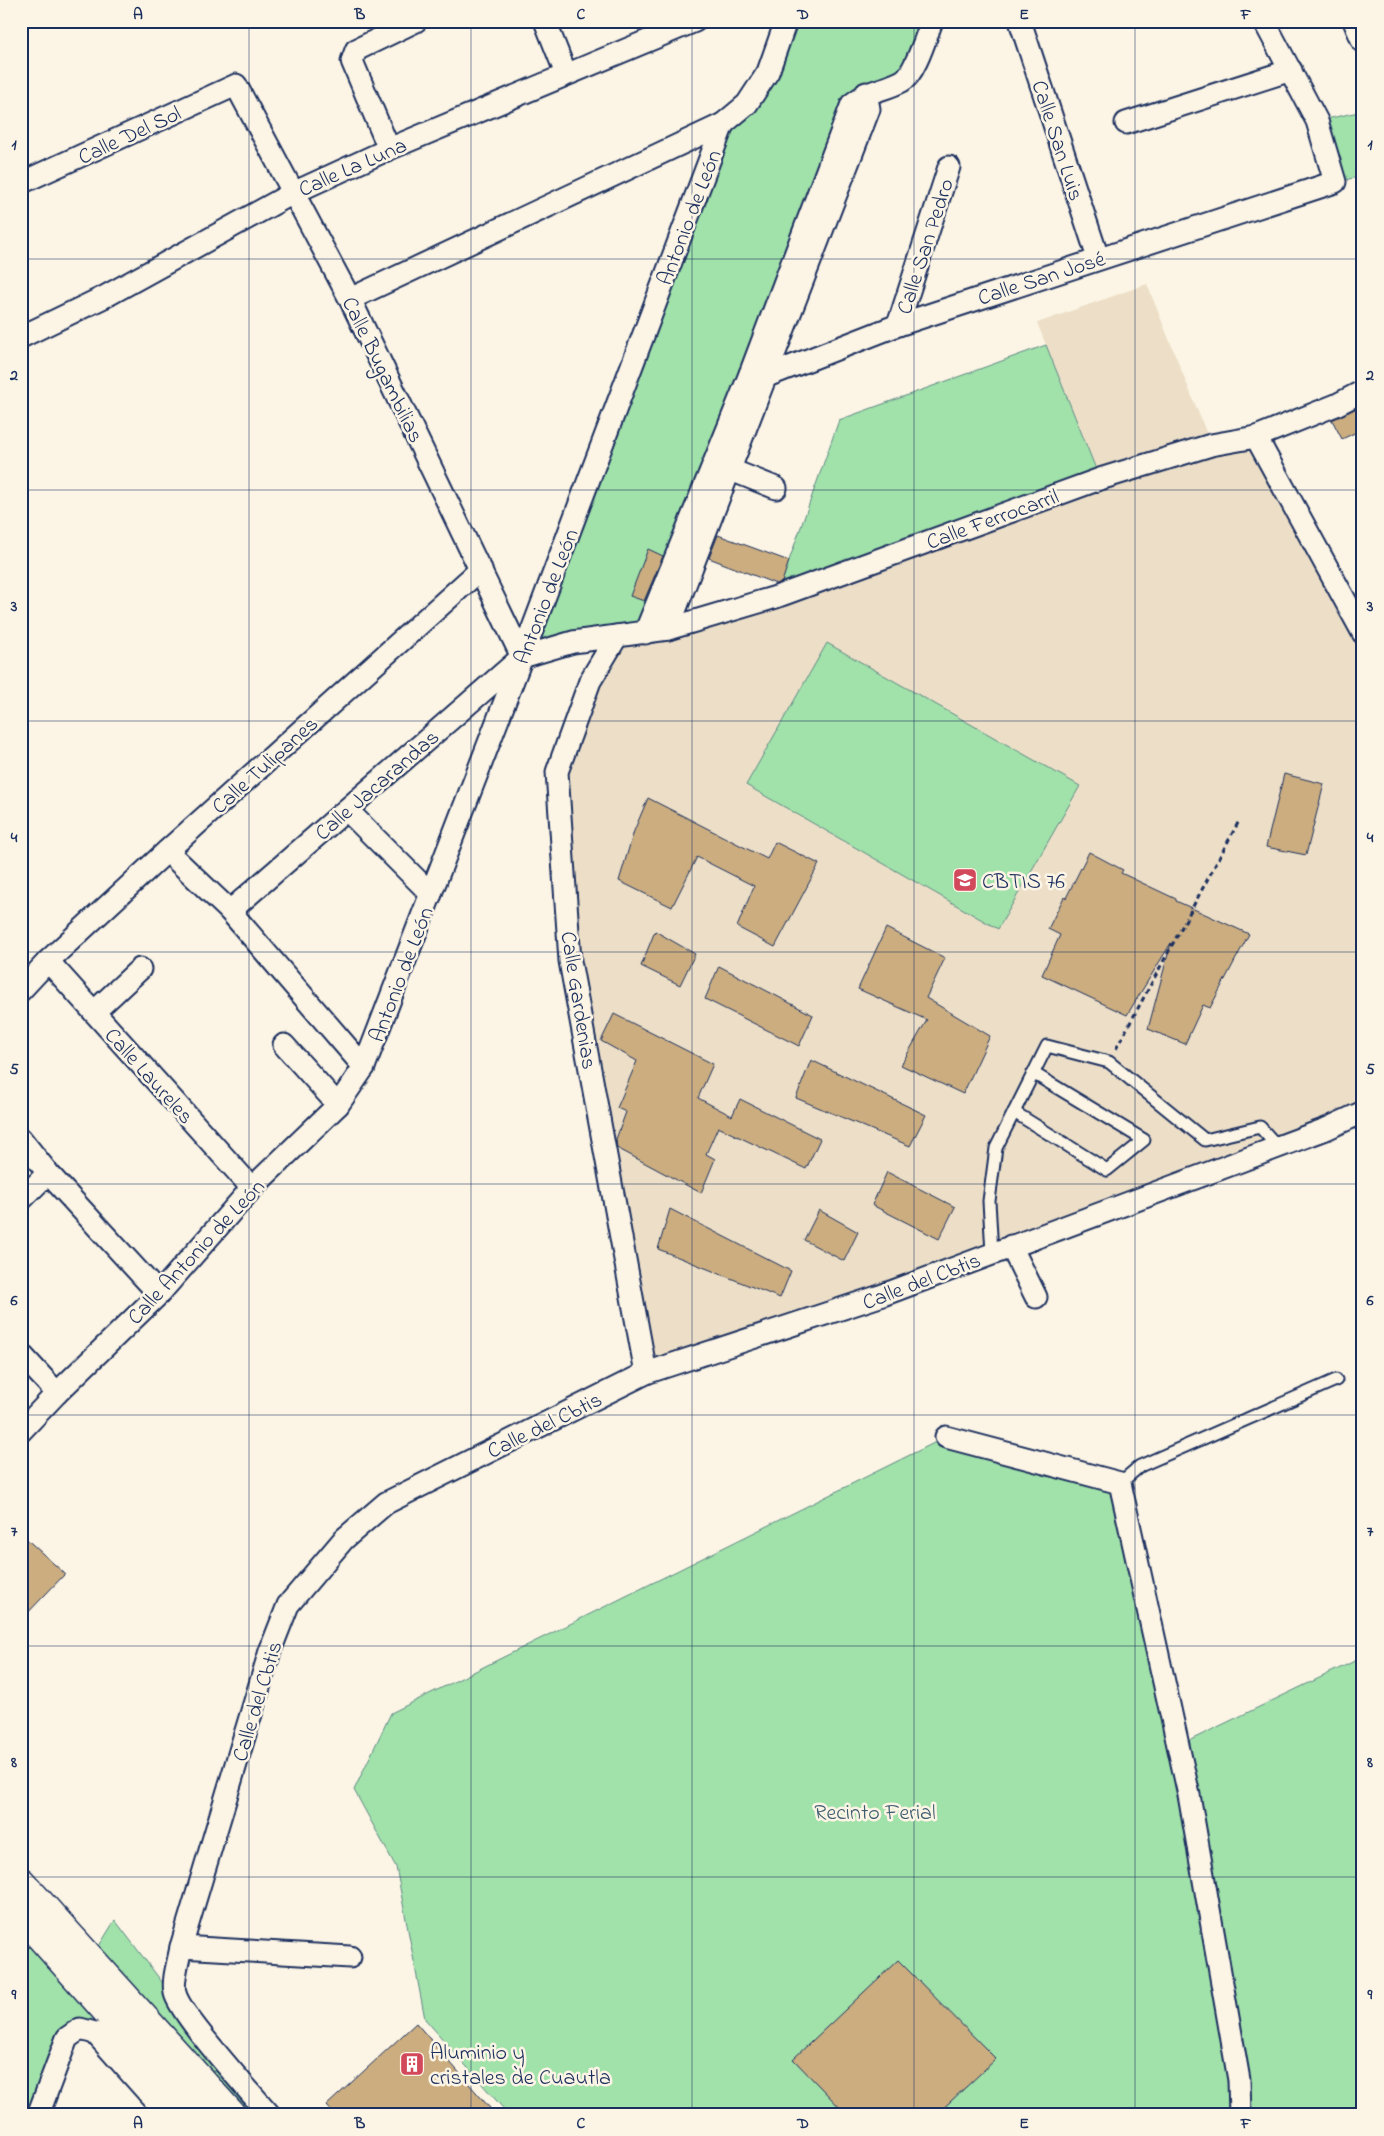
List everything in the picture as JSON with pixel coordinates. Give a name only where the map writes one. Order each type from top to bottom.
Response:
[{"type":"main road","points":[[21,1882],[232,2115]]},
{"type":"main road","points":[[21,1914],[199,2115]]},
{"type":"street","points":[[389,149],[352,61],[353,55],[356,50],[416,21]]},
{"type":"street","points":[[545,21],[566,74]]},
{"type":"street","name":"Calle La Luna","points":[[21,337],[106,296],[293,193],[389,149],[695,21]]},
{"type":"street","points":[[350,299],[723,124],[747,104],[768,72],[786,21]]},
{"type":"street","points":[[646,632],[722,466],[869,109],[866,93],[903,80],[912,70],[932,21]]},
{"type":"street","name":"Calle San Luis","points":[[1020,21],[1098,258]]},
{"type":"street","points":[[1126,123],[1291,70],[1264,21]]},
{"type":"street","points":[[1354,21],[1363,42]]},
{"type":"street","name":"Calle San José","points":[[758,375],[898,325],[1098,258],[1335,182],[1317,121],[1291,70]]},
{"type":"street","name":"Calle Del Sol","points":[[21,183],[236,85]]},
{"type":"street","name":"Calle Bugambilias","points":[[236,85],[350,299],[522,657]]},
{"type":"street","name":"Antonio de León","points":[[364,1067],[522,657],[723,124]]},
{"type":"street","name":"Calle San Pedro","points":[[898,325],[949,167]]},
{"type":"street","name":"Calle Ferrocarril","points":[[522,657],[573,642],[668,629],[776,597],[1100,479],[1211,444],[1256,436],[1336,405],[1363,391]]},
{"type":"street","points":[[1256,436],[1363,634]]},
{"type":"street","points":[[722,466],[776,488]]},
{"type":"street","points":[[668,629],[722,466]]},
{"type":"street","name":"Calle Tulipanes","points":[[21,990],[48,961],[167,851],[481,569]]},
{"type":"street","name":"Calle Gardenias","points":[[617,636],[590,681],[557,772],[570,961],[646,1373]]},
{"type":"street","name":"Calle Jacarandas","points":[[230,911],[522,657]]},
{"type":"street","points":[[347,810],[431,894]]},
{"type":"street","points":[[167,851],[230,911],[364,1067]]},
{"type":"street","name":"Calle Laureles","points":[[48,961],[252,1188]]},
{"type":"street","points":[[94,1012],[140,970]]},
{"type":"street","points":[[284,1045],[338,1105]]},
{"type":"street","name":"Calle Antonio de León","points":[[21,1431],[158,1294],[252,1188],[338,1105],[364,1067]]},
{"type":"street","name":"Calle del Cbtis","points":[[270,2115],[187,2015],[175,1993],[181,1947],[270,1651],[288,1605],[344,1538],[386,1503],[646,1373],[880,1296],[1326,1129],[1363,1112]]},
{"type":"street","points":[[21,1139],[48,1173],[158,1294]]},
{"type":"street","points":[[21,1200],[48,1173]]},
{"type":"street","points":[[1002,1249],[1036,1297]]},
{"type":"street","points":[[21,1354],[57,1393]]},
{"type":"street","points":[[946,1437],[1120,1483],[1189,1795],[1239,2080],[1240,2115]]},
{"type":"street","points":[[181,1947],[350,1957]]},
{"type":"street","points":[[38,2115],[67,2038],[80,2029],[95,2034],[168,2115]]},
{"type":"lane","points":[[1002,1249],[989,1201],[996,1148],[1047,1046],[1109,1062],[1205,1140],[1260,1127],[1278,1146]]},
{"type":"lane","points":[[1014,1112],[1107,1170],[1144,1140],[1033,1074]]},
{"type":"lane","points":[[1120,1483],[1140,1466],[1336,1380]]},
{"type":"path","points":[[1109,1062],[1239,821]]},
{"type":"shaded area","name":"CBTIS 76","points":[[1147,284],[1211,444],[1256,437],[1363,647],[1363,1109],[646,1373],[575,989],[557,772],[623,634],[645,633],[1100,478],[1037,323]]},
{"type":"green space","points":[[786,21],[932,21],[912,70],[866,93],[645,633],[522,657],[723,124],[747,104]]},
{"type":"green space","points":[[1363,111],[1363,176],[1335,182],[1317,121]]},
{"type":"green space","points":[[1046,345],[1100,479],[776,597],[839,420]]},
{"type":"green space","points":[[827,643],[1080,786],[998,929],[746,785]]},
{"type":"green space","name":"Recinto Ferial","points":[[946,1437],[1120,1483],[1178,1746],[1363,1657],[1363,2115],[509,2115],[425,2019],[396,1867],[354,1790],[391,1713]]},
{"type":"green space","points":[[21,1915],[199,2115],[168,2115],[80,2029],[38,2115],[21,2115]]},
{"type":"green space","points":[[115,1920],[187,2015],[270,2115],[232,2115],[91,1959]]},
{"type":"building","points":[[1363,405],[1363,429],[1342,439],[1332,420]]},
{"type":"building","points":[[718,535],[789,561],[782,582],[776,584],[709,558]]},
{"type":"building","points":[[648,549],[663,556],[644,601],[630,596]]},
{"type":"building","points":[[1284,774],[1324,784],[1306,855],[1266,847]]},
{"type":"building","points":[[648,798],[767,859],[775,842],[819,864],[775,947],[737,927],[754,886],[697,857],[672,907],[619,881],[634,831]]},
{"type":"building","points":[[1089,852],[1123,870],[1121,873],[1176,899],[1176,901],[1249,934],[1210,1008],[1203,1005],[1185,1044],[1148,1029],[1171,943],[1127,1015],[1042,975],[1060,935],[1048,929]]},
{"type":"building","points":[[886,928],[945,958],[926,998],[990,1036],[963,1094],[901,1065],[927,1020],[858,989]]},
{"type":"building","points":[[655,931],[695,954],[680,985],[641,966]]},
{"type":"building","points":[[719,966],[813,1015],[799,1046],[705,999]]},
{"type":"building","points":[[614,1014],[713,1064],[698,1098],[732,1116],[740,1099],[820,1139],[806,1169],[718,1127],[706,1154],[715,1159],[701,1193],[617,1148],[616,1139],[626,1112],[617,1108],[637,1061],[601,1041]]},
{"type":"building","points":[[811,1060],[926,1115],[910,1146],[796,1098]]},
{"type":"building","points":[[887,1172],[955,1207],[939,1239],[872,1205]]},
{"type":"building","points":[[670,1209],[791,1271],[780,1298],[658,1249]]},
{"type":"building","points":[[819,1210],[858,1232],[844,1261],[804,1240]]},
{"type":"building","points":[[21,1534],[65,1574],[21,1620]]},
{"type":"building","points":[[898,1960],[996,2059],[936,2115],[847,2115],[793,2059]]},
{"type":"building","name":"Aluminio y cristales de Cuautla","points":[[416,2023],[496,2115],[334,2115],[326,2106]]},
{"type":"place","name":"CBTIS 76","points":[[965,880]]},
{"type":"place","name":"Aluminio y cristales de Cuautla","points":[[412,2064]]}]
